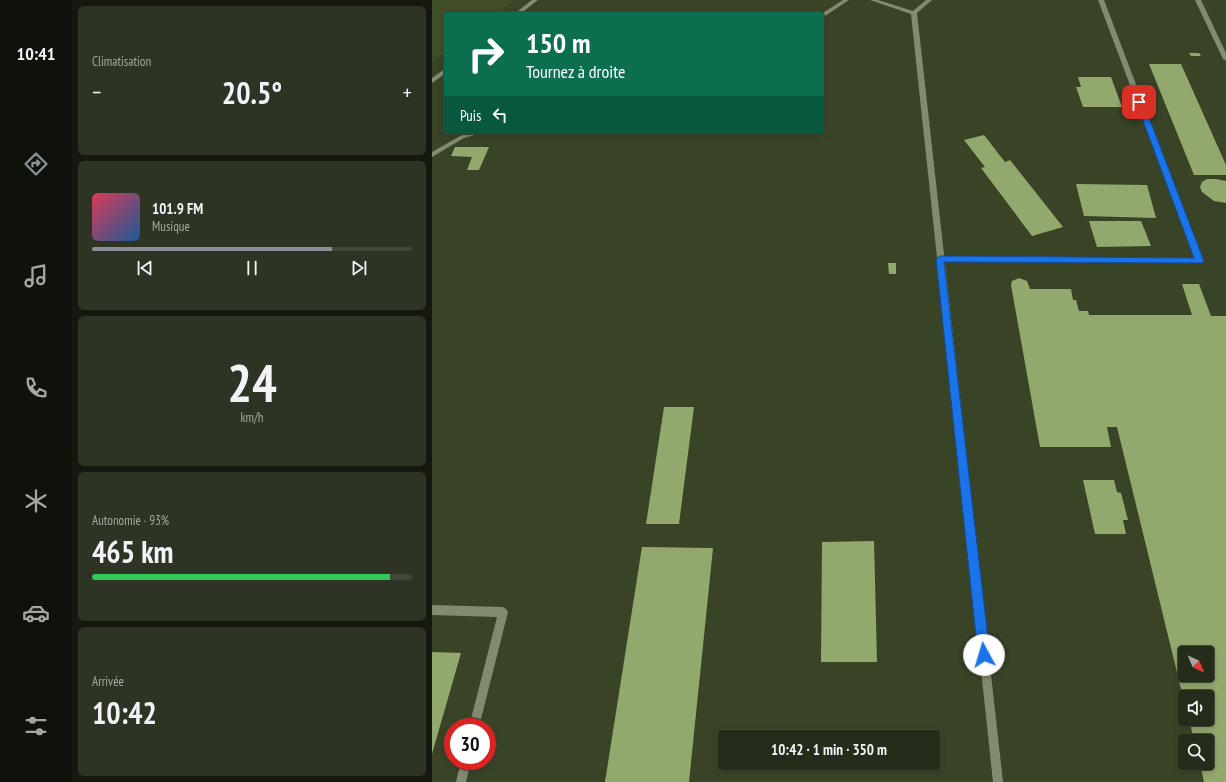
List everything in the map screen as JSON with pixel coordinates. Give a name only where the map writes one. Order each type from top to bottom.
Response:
[{"type":"street","points":[[520,12],[535,0]]},
{"type":"street","points":[[824,15],[846,0]]},
{"type":"street","points":[[873,0],[914,13]]},
{"type":"street","points":[[914,13],[929,0]]},
{"type":"street","points":[[940,259],[1200,261],[1101,0]]},
{"type":"street","points":[[1198,0],[1226,59]]},
{"type":"street","points":[[914,13],[998,782]]},
{"type":"street","points":[[432,81],[444,72]]},
{"type":"street","points":[[432,155],[453,141],[474,134]]},
{"type":"street","points":[[432,610],[503,612],[476,718]]},
{"type":"street","points":[[461,782],[464,770]]},
{"type":"shaded area","points":[[432,0],[516,0],[500,12],[444,12],[444,53],[432,62]]},
{"type":"shaded area","points":[[516,0],[1226,0],[1226,782],[432,782],[432,62],[444,53],[444,134],[824,134],[824,12],[500,12]]},
{"type":"building","points":[[1189,53],[1199,53],[1201,56],[1191,56]]},
{"type":"building","points":[[1149,64],[1181,64],[1226,165],[1226,175],[1194,175]]},
{"type":"building","points":[[1078,77],[1111,77],[1122,107],[1083,107],[1076,87],[1081,87]]},
{"type":"building","points":[[984,135],[1005,162],[1010,160],[1063,227],[1032,236],[981,168],[985,167],[964,140]]},
{"type":"building","points":[[455,147],[489,147],[479,170],[467,170],[472,157],[451,156]]},
{"type":"building","points":[[1207,179],[1226,181],[1226,203],[1214,201],[1202,192],[1200,187],[1202,182]]},
{"type":"building","points":[[1076,184],[1147,185],[1156,218],[1084,216]]},
{"type":"building","points":[[1089,221],[1141,221],[1151,246],[1097,247]]},
{"type":"building","points":[[888,263],[896,263],[896,274],[889,274]]},
{"type":"building","points":[[1019,278],[1027,281],[1030,289],[1071,289],[1073,300],[1076,300],[1079,311],[1088,311],[1089,315],[1192,315],[1182,284],[1199,284],[1211,316],[1226,316],[1226,782],[1204,782],[1201,770],[1214,770],[1214,734],[1192,734],[1191,726],[1214,726],[1214,690],[1181,690],[1179,682],[1214,682],[1214,646],[1178,646],[1178,676],[1117,427],[1107,427],[1111,447],[1040,447],[1011,285],[1012,281]]},
{"type":"building","points":[[664,407],[694,407],[679,524],[646,524]]},
{"type":"building","points":[[1083,480],[1114,480],[1117,492],[1121,493],[1128,520],[1123,520],[1126,534],[1095,534]]},
{"type":"building","points":[[874,541],[877,662],[821,662],[822,542]]},
{"type":"building","points":[[642,547],[713,548],[689,782],[605,782]]},
{"type":"building","points":[[432,652],[461,653],[432,754]]},
{"type":"route","points":[[984,655],[940,259],[1200,261],[1139,102]]}]
